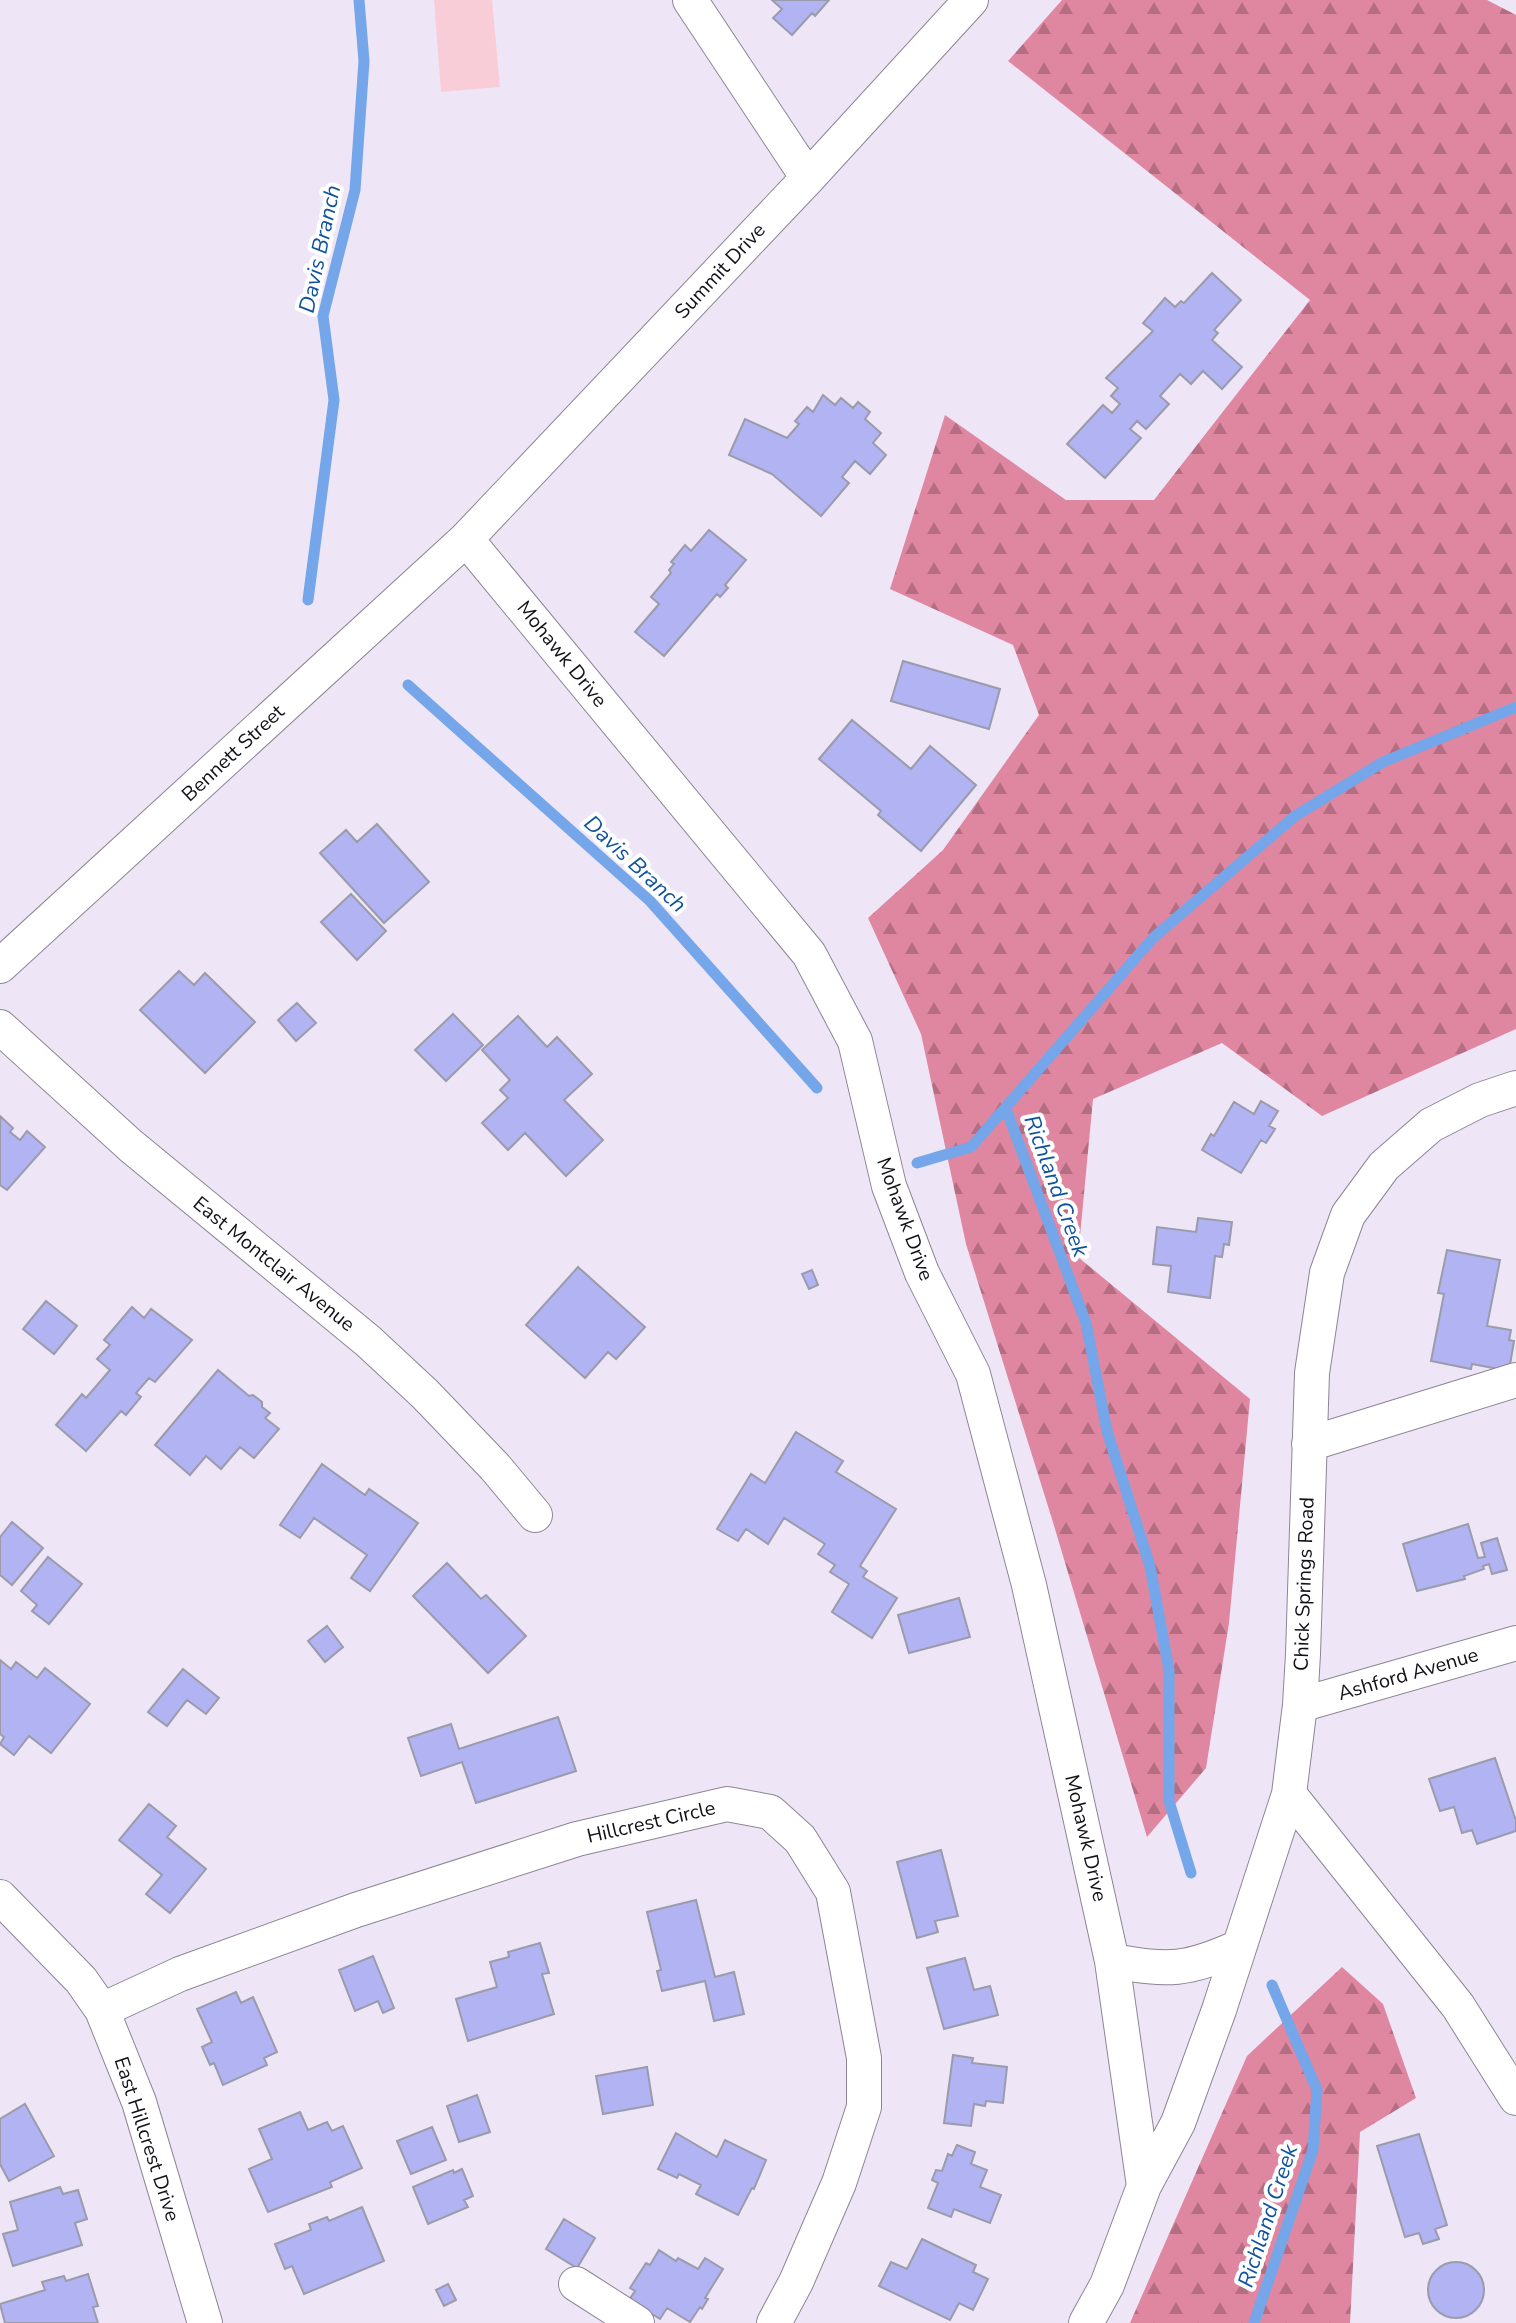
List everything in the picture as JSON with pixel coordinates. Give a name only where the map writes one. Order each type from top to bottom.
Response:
[{"type":"street","points":[[690,0],[808,178]]},
{"type":"street","name":"Summit Drive","points":[[466,539],[808,178],[971,0]]},
{"type":"street","name":"Bennett Street","points":[[0,966],[466,539]]},
{"type":"street","name":"Mohawk Drive","points":[[466,539],[809,954],[855,1041],[889,1186],[922,1273],[973,1374],[1029,1585],[1112,1961],[1144,2186]]},
{"type":"street","name":"East Montclair Avenue","points":[[0,1027],[131,1146],[380,1352],[435,1404],[535,1515]]},
{"type":"street","name":"Chick Springs Road","points":[[1289,1794],[1300,1705],[1312,1373],[1327,1273],[1348,1215],[1384,1166],[1431,1125],[1480,1100],[1516,1088]]},
{"type":"street","points":[[1309,1444],[1516,1380]]},
{"type":"street","name":"Ashford Avenue","points":[[1300,1705],[1516,1643]]},
{"type":"street","points":[[1289,1794],[1458,2006],[1516,2098]]},
{"type":"street","name":"Mohawk Drive","points":[[1086,2323],[1107,2285],[1144,2186],[1178,2123],[1289,1794]]},
{"type":"street","name":"Hillcrest Circle","points":[[102,2010],[180,1974],[356,1910],[577,1839],[727,1804],[770,1812],[800,1839],[833,1892],[864,2058],[864,2107],[839,2183],[796,2282],[774,2323]]},
{"type":"street","name":"East Hillcrest Drive","points":[[0,1897],[81,1980],[102,2010],[139,2102],[205,2323]]},
{"type":"street","points":[[1112,1961],[1157,1968],[1184,1968],[1239,1947]]},
{"type":"street","points":[[576,2284],[637,2323]]},
{"type":"green space","points":[[1062,0],[1487,0],[1516,15],[1516,1029],[1322,1116],[1222,1043],[1093,1099],[1078,1257],[1250,1399],[1229,1623],[1206,1768],[1147,1837],[966,1244],[921,1034],[868,918],[943,850],[1039,715],[1013,645],[890,589],[945,415],[1066,500],[1154,500],[1310,300],[1008,61]]},
{"type":"green space","points":[[1342,1967],[1383,2004],[1416,2098],[1360,2132],[1350,2323],[1130,2323],[1247,2056]]},
{"type":"shaded area","points":[[434,0],[492,0],[500,87],[441,92]]},
{"type":"building","points":[[772,0],[829,0],[792,35],[773,18],[782,9]]},
{"type":"building","points":[[1212,273],[1241,300],[1214,330],[1218,333],[1212,340],[1242,367],[1222,389],[1203,371],[1191,384],[1180,374],[1160,396],[1169,404],[1146,429],[1137,421],[1130,429],[1141,438],[1105,478],[1067,444],[1103,405],[1112,413],[1120,404],[1111,396],[1118,388],[1106,378],[1153,331],[1143,323],[1165,298],[1175,307],[1181,301],[1184,303]]},
{"type":"building","points":[[823,395],[835,405],[841,398],[853,408],[858,402],[870,412],[865,419],[881,433],[873,443],[886,455],[870,474],[855,461],[842,477],[849,483],[821,516],[772,474],[729,455],[745,419],[787,438],[799,424],[795,421],[807,407],[813,412]]},
{"type":"building","points":[[709,530],[746,560],[725,585],[728,588],[720,597],[717,594],[664,656],[635,632],[659,604],[651,597],[671,573],[669,570],[674,564],[671,562],[685,545],[691,551]]},
{"type":"building","points":[[903,661],[1000,689],[989,729],[891,701]]},
{"type":"building","points":[[852,720],[911,769],[930,746],[976,785],[921,851],[878,815],[881,811],[819,759]]},
{"type":"building","points":[[377,824],[429,882],[384,923],[320,853],[346,830],[357,842]]},
{"type":"building","points":[[351,894],[386,931],[357,960],[321,922]]},
{"type":"building","points":[[179,971],[194,985],[205,973],[255,1022],[205,1073],[140,1010]]},
{"type":"building","points":[[297,1003],[316,1023],[296,1041],[278,1020]]},
{"type":"building","points":[[453,1014],[483,1045],[446,1081],[415,1050]]},
{"type":"building","points":[[518,1016],[547,1047],[557,1037],[592,1074],[564,1100],[603,1140],[566,1176],[525,1133],[508,1150],[482,1123],[508,1098],[500,1090],[510,1080],[482,1050]]},
{"type":"building","points":[[1261,1101],[1278,1111],[1269,1126],[1275,1129],[1266,1143],[1261,1140],[1241,1173],[1202,1150],[1234,1102],[1254,1114]]},
{"type":"building","points":[[0,1116],[13,1128],[10,1132],[20,1140],[27,1131],[45,1147],[7,1190],[0,1185]]},
{"type":"building","points":[[1198,1218],[1232,1222],[1229,1245],[1224,1244],[1222,1257],[1215,1256],[1210,1298],[1168,1292],[1171,1266],[1153,1264],[1157,1227],[1196,1232]]},
{"type":"building","points":[[1447,1250],[1500,1260],[1487,1326],[1511,1330],[1509,1340],[1514,1341],[1509,1371],[1472,1364],[1471,1369],[1431,1361],[1444,1294],[1438,1293]]},
{"type":"building","points":[[578,1267],[645,1327],[616,1359],[608,1352],[585,1378],[526,1325]]},
{"type":"building","points":[[812,1270],[818,1285],[809,1289],[802,1274]]},
{"type":"building","points":[[46,1301],[77,1326],[54,1354],[23,1329]]},
{"type":"building","points":[[132,1307],[144,1318],[151,1309],[192,1340],[155,1382],[149,1378],[136,1393],[141,1397],[126,1415],[121,1411],[86,1451],[56,1425],[82,1394],[86,1398],[110,1370],[97,1359],[110,1345],[104,1340]]},
{"type":"building","points":[[218,1370],[249,1396],[253,1395],[262,1402],[262,1407],[270,1413],[265,1418],[279,1429],[254,1458],[240,1447],[221,1469],[206,1456],[190,1475],[155,1445]]},
{"type":"building","points":[[796,1432],[843,1461],[836,1472],[896,1509],[860,1566],[867,1571],[863,1577],[897,1598],[872,1638],[832,1612],[849,1584],[830,1572],[835,1565],[818,1554],[825,1544],[784,1518],[768,1544],[746,1529],[738,1541],[717,1529],[751,1474],[765,1483]]},
{"type":"building","points":[[322,1464],[365,1495],[369,1489],[418,1523],[370,1591],[351,1578],[367,1555],[314,1518],[300,1538],[280,1525]]},
{"type":"building","points":[[12,1522],[43,1548],[12,1585],[0,1575],[0,1537]]},
{"type":"building","points":[[1468,1524],[1478,1558],[1485,1557],[1481,1543],[1497,1538],[1507,1570],[1492,1574],[1489,1564],[1464,1576],[1465,1579],[1417,1591],[1403,1544]]},
{"type":"building","points":[[48,1557],[82,1584],[49,1624],[32,1611],[37,1605],[21,1591]]},
{"type":"building","points":[[447,1563],[481,1599],[486,1595],[526,1636],[488,1673],[413,1596]]},
{"type":"building","points":[[959,1598],[970,1637],[909,1653],[898,1615]]},
{"type":"building","points":[[327,1626],[343,1647],[325,1662],[308,1641]]},
{"type":"building","points":[[0,1660],[11,1669],[16,1662],[37,1678],[45,1668],[90,1704],[51,1753],[29,1736],[14,1755],[0,1744],[4,1737],[0,1734]]},
{"type":"building","points":[[183,1669],[219,1698],[206,1714],[187,1700],[167,1726],[148,1712]]},
{"type":"building","points":[[558,1717],[576,1771],[476,1803],[462,1762],[421,1776],[408,1738],[451,1724],[459,1749]]},
{"type":"building","points":[[1495,1758],[1516,1821],[1516,1831],[1477,1844],[1472,1830],[1462,1833],[1454,1807],[1440,1811],[1429,1779]]},
{"type":"building","points":[[149,1804],[176,1826],[167,1837],[206,1869],[170,1913],[146,1894],[162,1875],[119,1840]]},
{"type":"building","points":[[941,1850],[958,1916],[935,1921],[938,1932],[917,1938],[897,1862]]},
{"type":"building","points":[[696,1900],[715,1977],[734,1972],[744,2014],[714,2021],[705,1981],[662,1991],[657,1971],[661,1970],[647,1912]]},
{"type":"building","points":[[540,1943],[549,1973],[542,1974],[554,2014],[468,2041],[456,1999],[497,1987],[490,1962],[509,1957],[508,1952]]},
{"type":"building","points":[[373,1956],[394,2008],[383,2013],[378,2001],[355,2011],[339,1970]]},
{"type":"building","points":[[965,1958],[974,1990],[990,1986],[998,2015],[944,2029],[927,1968]]},
{"type":"building","points":[[236,1992],[241,2003],[253,1997],[277,2052],[264,2058],[267,2065],[223,2085],[214,2063],[210,2065],[202,2047],[212,2042],[197,2009]]},
{"type":"building","points":[[953,2055],[973,2058],[972,2063],[1007,2067],[1003,2103],[986,2101],[985,2106],[974,2104],[971,2126],[944,2123]]},
{"type":"building","points":[[647,2067],[653,2105],[603,2114],[596,2076]]},
{"type":"building","points":[[477,2095],[490,2132],[459,2142],[447,2106]]},
{"type":"building","points":[[25,2104],[54,2156],[9,2181],[0,2164],[0,2119]]},
{"type":"building","points":[[300,2112],[308,2130],[327,2122],[332,2131],[343,2126],[362,2168],[330,2182],[332,2187],[268,2212],[249,2169],[272,2159],[259,2129]]},
{"type":"building","points":[[432,2127],[446,2160],[411,2174],[397,2141]]},
{"type":"building","points":[[676,2133],[717,2157],[725,2140],[766,2160],[754,2189],[738,2215],[696,2194],[701,2185],[679,2174],[677,2178],[658,2169]]},
{"type":"building","points":[[1419,2134],[1447,2225],[1435,2229],[1439,2239],[1423,2244],[1419,2233],[1405,2237],[1377,2146]]},
{"type":"building","points":[[957,2145],[975,2152],[971,2164],[987,2170],[980,2187],[1001,2195],[990,2223],[954,2209],[951,2217],[928,2208],[938,2183],[932,2180],[936,2170],[942,2171],[948,2154],[952,2156]]},
{"type":"building","points":[[462,2169],[473,2196],[464,2200],[468,2207],[428,2224],[413,2187]]},
{"type":"building","points":[[60,2187],[63,2194],[78,2190],[87,2219],[75,2223],[82,2245],[13,2266],[3,2234],[18,2230],[10,2202]]},
{"type":"building","points":[[362,2207],[384,2261],[304,2294],[292,2266],[285,2269],[275,2244],[311,2230],[309,2224],[327,2217],[329,2221]]},
{"type":"building","points":[[564,2219],[595,2238],[577,2268],[546,2249]]},
{"type":"building","points":[[922,2239],[976,2265],[973,2272],[988,2279],[973,2310],[959,2303],[950,2320],[879,2286],[891,2262],[907,2269]]},
{"type":"building","points":[[659,2250],[676,2261],[678,2258],[698,2269],[705,2258],[723,2269],[705,2298],[708,2299],[702,2309],[700,2307],[690,2322],[667,2308],[660,2319],[629,2300],[635,2291],[630,2288],[646,2263],[650,2265]]},
{"type":"building","points":[[1456,2262],[1476,2270],[1484,2290],[1476,2310],[1456,2318],[1436,2310],[1428,2290],[1436,2270]]},
{"type":"building","points":[[88,2274],[98,2306],[93,2307],[98,2323],[5,2323],[0,2304],[45,2290],[42,2282],[64,2276],[66,2281]]},
{"type":"building","points":[[448,2284],[456,2300],[444,2306],[436,2290]]},
{"type":"waterway","name":"Davis Branch","points":[[308,600],[334,400],[323,316],[355,190],[364,61],[359,0]]},
{"type":"waterway","name":"Davis Branch","points":[[408,685],[650,901],[817,1088]]},
{"type":"waterway","name":"Richland Creek","points":[[917,1163],[971,1147],[1153,938],[1295,816],[1383,762],[1516,707]]},
{"type":"waterway","name":"Richland Creek","points":[[1006,1109],[1086,1323],[1107,1431],[1150,1566],[1169,1670],[1169,1801],[1191,1873]]},
{"type":"waterway","name":"Richland Creek","points":[[1254,2323],[1313,2150],[1317,2090],[1272,1985]]}]
